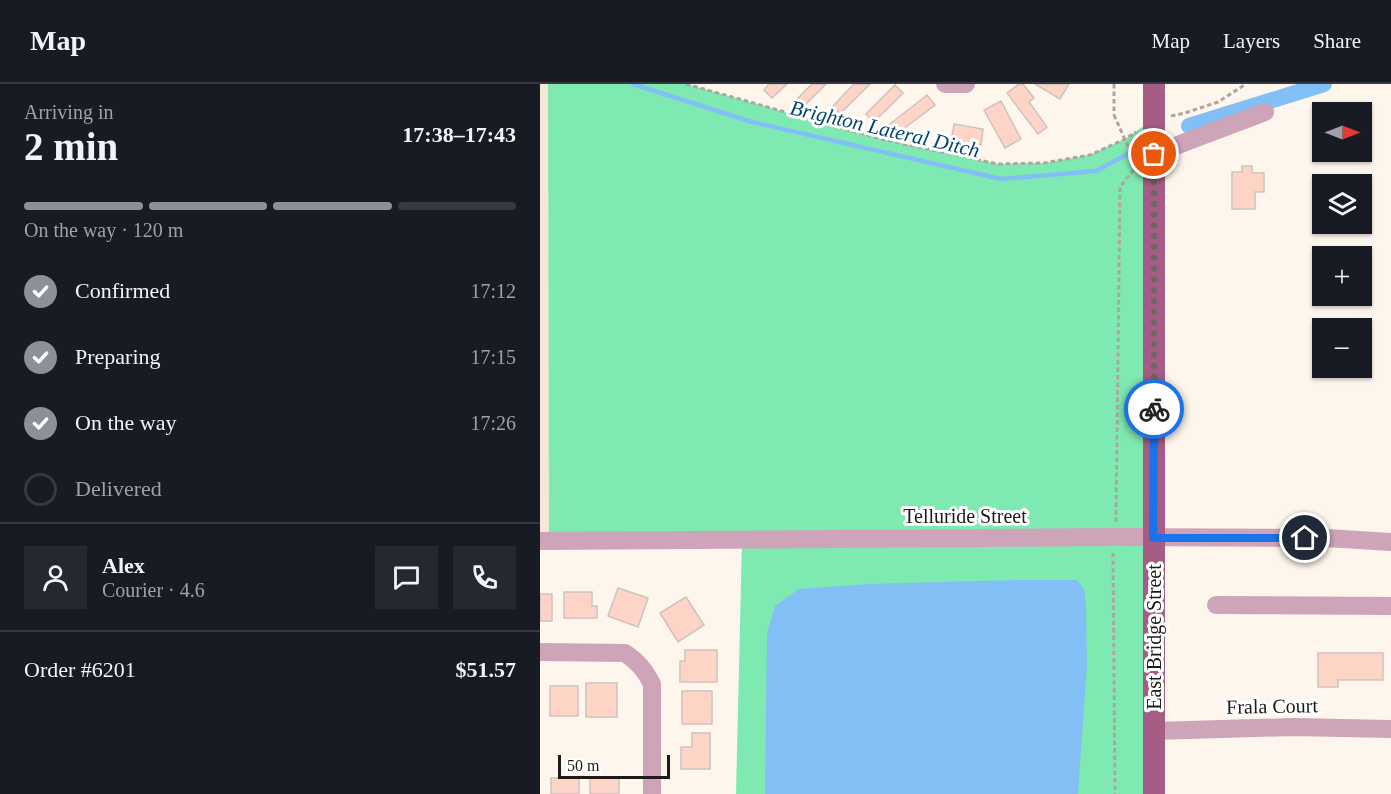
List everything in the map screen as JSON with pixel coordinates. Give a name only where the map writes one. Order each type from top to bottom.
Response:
[{"type":"main road","name":"East Bridge Street","points":[[1154,84],[1154,794]]},
{"type":"street","points":[[945,84],[966,84]]},
{"type":"street","points":[[1154,154],[1265,112]]},
{"type":"street","name":"Telluride Street","points":[[540,541],[1114,537],[1326,538],[1391,542]]},
{"type":"street","points":[[1216,605],[1391,606]]},
{"type":"street","points":[[540,652],[625,653],[636,660],[646,672],[652,684],[652,794]]},
{"type":"street","name":"Frala Court","points":[[1154,731],[1293,727],[1391,729]]},
{"type":"path","points":[[686,84],[880,139],[998,164],[1044,163],[1089,155],[1125,139],[1154,118],[1185,113],[1218,102],[1246,84]]},
{"type":"path","points":[[1114,84],[1114,115],[1137,166],[1120,187],[1117,516],[1114,537],[1115,794]]},
{"type":"shaded area","points":[[540,84],[548,84],[549,541],[540,541]]},
{"type":"green space","points":[[548,84],[686,84],[881,139],[998,164],[1044,163],[1089,155],[1125,139],[1154,119],[1154,794],[736,794],[742,540],[549,541]]},
{"type":"water","points":[[1077,580],[1084,589],[1087,664],[1078,794],[765,794],[767,634],[775,606],[799,589],[868,584]]},
{"type":"building","points":[[769,84],[787,84],[772,98],[764,90]]},
{"type":"building","points":[[812,84],[826,84],[803,107],[796,100]]},
{"type":"building","points":[[854,84],[870,84],[840,114],[833,106]]},
{"type":"building","points":[[1019,84],[1023,84],[1034,98],[1029,102],[1047,127],[1038,134],[1007,93]]},
{"type":"building","points":[[1035,84],[1069,84],[1060,99]]},
{"type":"building","points":[[895,85],[903,93],[874,122],[866,114]]},
{"type":"building","points":[[927,95],[935,105],[898,133],[890,124]]},
{"type":"building","points":[[1001,101],[1021,139],[1005,148],[984,110]]},
{"type":"building","points":[[954,124],[983,129],[981,145],[951,141]]},
{"type":"building","points":[[1242,166],[1252,166],[1252,173],[1264,173],[1264,192],[1255,192],[1255,209],[1232,209],[1232,172],[1242,172]]},
{"type":"building","points":[[618,588],[648,598],[638,627],[608,616]]},
{"type":"building","points":[[564,592],[592,592],[592,606],[597,606],[597,618],[564,618]]},
{"type":"building","points":[[540,594],[552,594],[552,621],[540,621]]},
{"type":"building","points":[[686,597],[704,625],[678,642],[660,613]]},
{"type":"building","points":[[685,650],[717,650],[717,682],[680,682],[680,661],[685,661]]},
{"type":"building","points":[[1318,653],[1383,653],[1383,680],[1338,680],[1338,687],[1318,687]]},
{"type":"building","points":[[586,683],[617,683],[617,717],[586,717]]},
{"type":"building","points":[[550,686],[578,686],[578,716],[550,716]]},
{"type":"building","points":[[682,691],[712,691],[712,724],[682,724]]},
{"type":"building","points":[[692,733],[710,733],[710,769],[681,769],[681,747],[692,747]]},
{"type":"building","points":[[551,778],[579,778],[579,794],[551,794]]},
{"type":"building","points":[[590,778],[619,778],[619,794],[590,794]]},
{"type":"waterway","name":"Brighton Lateral Ditch","points":[[633,84],[752,122],[1001,179],[1096,171],[1128,154]]},
{"type":"waterway","name":"Brighton Lateral Ditch","points":[[1189,126],[1324,84]]},
{"type":"way so far","points":[[1154,154],[1154,409]]},
{"type":"route","points":[[1154,409],[1153,538],[1305,538]]}]
